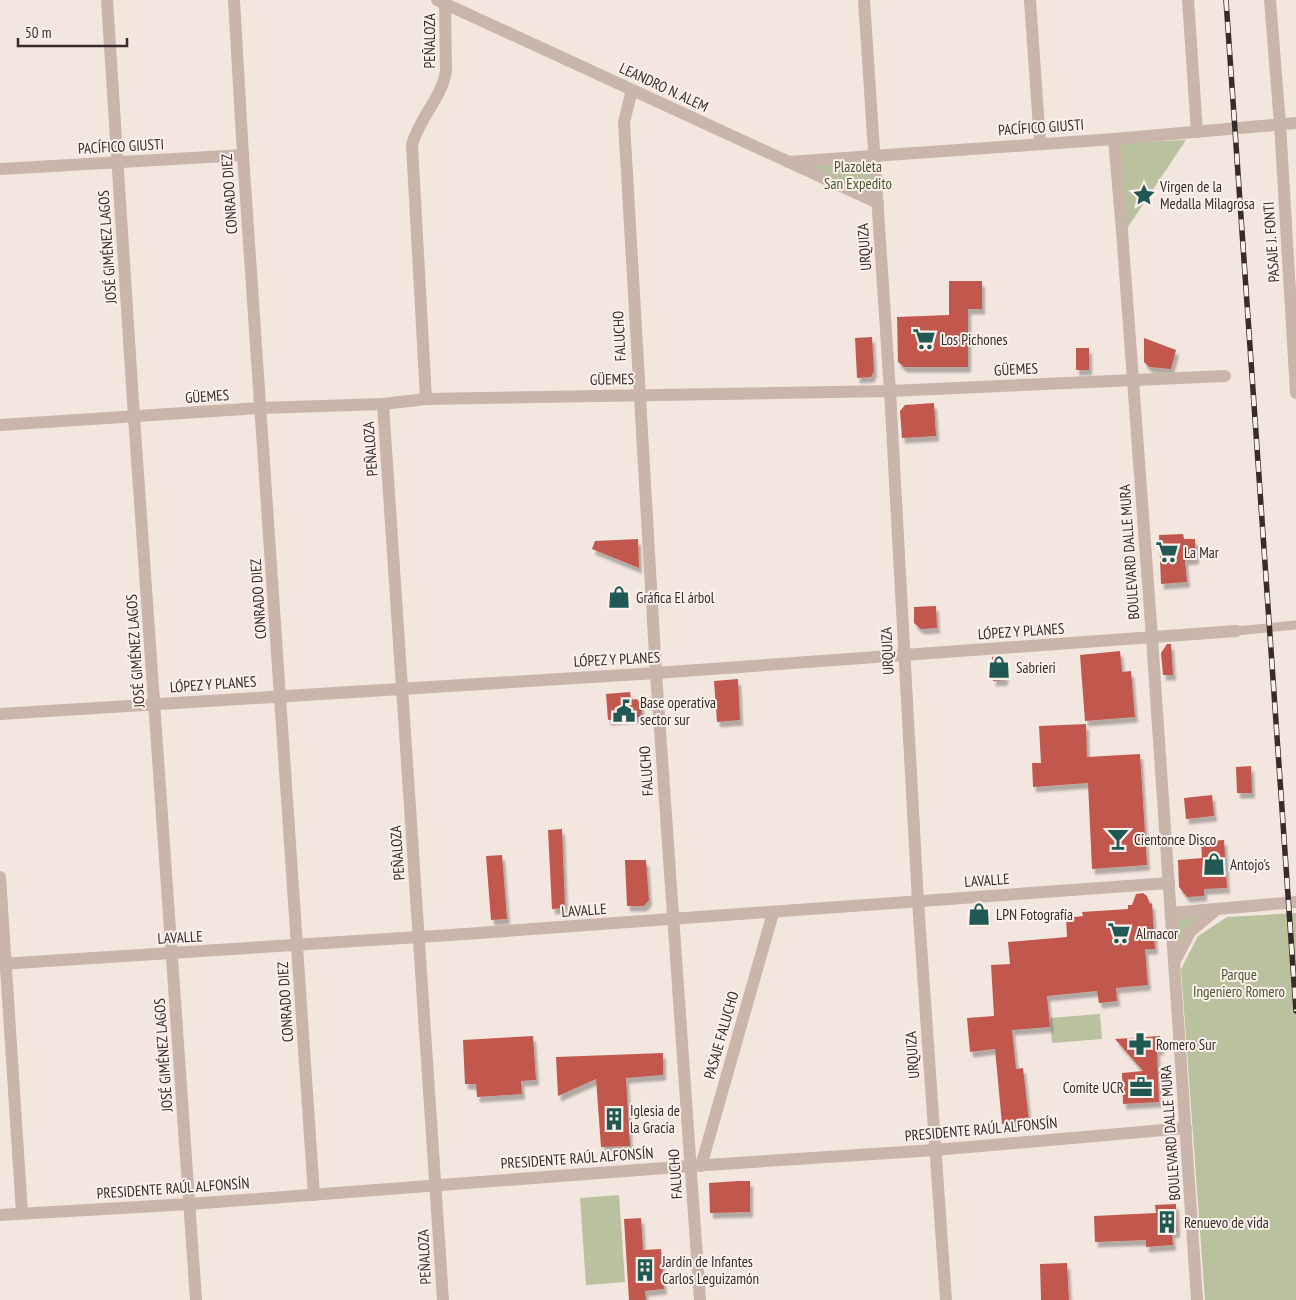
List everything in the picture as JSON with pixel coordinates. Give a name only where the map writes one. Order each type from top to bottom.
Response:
[{"type":"street","name":"JOSÉ GIMÉNEZ LAGOS","points":[[108,0],[134,418],[196,1300]]},
{"type":"street","name":"CONRADO DIEZ","points":[[234,0],[314,1195]]},
{"type":"street","name":"URQUIZA","points":[[864,0],[890,391],[918,902],[946,1300]]},
{"type":"street","points":[[1030,0],[1040,144]]},
{"type":"street","points":[[1188,0],[1197,132]]},
{"type":"street","name":"PASAJE J. FONTI","points":[[1270,0],[1280,124],[1296,393]]},
{"type":"street","name":"LEANDRO N. ALEM","points":[[441,2],[878,203]]},
{"type":"street","name":"PEÑALOZA","points":[[426,400],[412,145],[415,133],[444,84],[446,72],[441,2]]},
{"type":"street","name":"FALUCHO","points":[[632,90],[624,122],[639,395],[673,920],[696,1166],[700,1300]]},
{"type":"street","name":"PACÍFICO GIUSTI","points":[[788,162],[1114,139],[1296,123]]},
{"type":"street","name":"BOULEVARD DALLE MURA","points":[[1114,139],[1152,638],[1197,1300]]},
{"type":"street","name":"PACÍFICO GIUSTI","points":[[0,169],[243,155]]},
{"type":"street","name":"GÜEMES","points":[[0,425],[134,418],[260,408],[383,404],[426,400],[890,391],[1225,376]]},
{"type":"street","name":"PEÑALOZA","points":[[383,404],[443,1300]]},
{"type":"street","points":[[1236,631],[1296,625]]},
{"type":"street","name":"LÓPEZ Y PLANES","points":[[0,714],[656,673],[1236,631]]},
{"type":"street","points":[[0,877],[3,964],[22,1213]]},
{"type":"street","name":"LAVALLE","points":[[3,964],[419,938],[1169,882]]},
{"type":"street","points":[[1171,913],[1296,902]]},
{"type":"street","points":[[1174,963],[1190,932],[1216,910]]},
{"type":"street","name":"PASAJE FALUCHO","points":[[696,1166],[773,913]]},
{"type":"street","name":"PRESIDENTE RAÚL ALFONSÍN","points":[[0,1215],[190,1204],[936,1150],[1186,1128]]},
{"type":"green space","points":[[1186,140],[1124,233],[1118,143]]},
{"type":"green space","name":"Plazoleta San Expedito","points":[[875,156],[878,203],[788,162]]},
{"type":"green space","points":[[1207,913],[1176,955],[1174,916]]},
{"type":"green space","name":"Parque Ingeniero Romero","points":[[1296,913],[1296,1300],[1205,1300],[1181,969],[1198,936],[1227,917]]},
{"type":"green space","points":[[1100,1014],[1102,1039],[1052,1043],[1050,1018]]},
{"type":"green space","points":[[619,1195],[625,1282],[586,1285],[580,1198]]},
{"type":"building","points":[[949,281],[982,281],[982,309],[968,309],[968,367],[904,367],[898,362],[897,317],[949,315]]},
{"type":"building","points":[[872,337],[874,371],[871,377],[857,378],[855,338]]},
{"type":"building","points":[[1144,338],[1176,350],[1171,369],[1149,367],[1144,362]]},
{"type":"building","points":[[1076,348],[1089,348],[1089,370],[1076,370]]},
{"type":"building","points":[[934,403],[936,436],[902,438],[900,411],[905,405]]},
{"type":"building","points":[[1183,534],[1184,539],[1195,539],[1196,559],[1185,560],[1187,582],[1161,584],[1159,535]]},
{"type":"building","points":[[638,539],[639,568],[592,549],[595,541]]},
{"type":"building","points":[[936,606],[937,628],[921,629],[914,623],[914,607]]},
{"type":"building","points":[[1167,644],[1171,644],[1173,675],[1163,675],[1161,653]]},
{"type":"building","points":[[1120,651],[1122,672],[1131,671],[1135,717],[1085,721],[1080,655]]},
{"type":"building","name":"Sabrieri","points":[[1004,656],[1005,680],[993,681],[992,657]]},
{"type":"building","points":[[738,679],[740,720],[717,722],[714,681]]},
{"type":"building","name":"Base operativa sector sur","points":[[630,692],[631,700],[637,699],[641,704],[642,717],[608,720],[606,694]]},
{"type":"building","points":[[1086,724],[1087,757],[1140,754],[1147,865],[1092,869],[1088,783],[1033,787],[1032,763],[1041,763],[1039,726]]},
{"type":"building","points":[[1251,766],[1252,793],[1237,793],[1236,767]]},
{"type":"building","points":[[1212,795],[1214,816],[1186,819],[1184,798]]},
{"type":"building","points":[[562,829],[565,908],[552,909],[548,830]]},
{"type":"building","points":[[1224,840],[1227,888],[1204,889],[1204,896],[1187,897],[1179,887],[1178,860],[1202,858],[1201,841]]},
{"type":"building","points":[[502,855],[507,919],[491,920],[486,856]]},
{"type":"building","points":[[625,860],[646,860],[649,900],[644,906],[627,906]]},
{"type":"building","points":[[1143,893],[1147,896],[1150,904],[1152,903],[1155,949],[1145,949],[1148,985],[1116,988],[1117,1001],[1099,1003],[1097,991],[1047,996],[1050,1027],[1012,1030],[1016,1069],[1023,1068],[1029,1121],[1002,1124],[995,1049],[970,1052],[967,1018],[994,1016],[991,965],[1010,964],[1008,942],[1067,937],[1066,918],[1083,916],[1082,912],[1128,909],[1128,905],[1132,905],[1136,894]]},
{"type":"building","name":"LPN Fotografía","points":[[987,908],[987,920],[971,921],[971,909]]},
{"type":"building","points":[[533,1036],[536,1080],[521,1081],[522,1094],[477,1097],[476,1084],[465,1084],[463,1040]]},
{"type":"building","name":"Comite UCR","points":[[1160,1036],[1161,1050],[1157,1050],[1159,1102],[1123,1104],[1122,1073],[1143,1071],[1115,1039]]},
{"type":"building","points":[[663,1053],[663,1075],[626,1078],[630,1146],[601,1147],[596,1079],[558,1096],[556,1057]]},
{"type":"building","points":[[750,1181],[750,1212],[710,1213],[709,1183]]},
{"type":"building","points":[[1176,1204],[1177,1232],[1172,1233],[1173,1245],[1146,1247],[1146,1240],[1095,1242],[1094,1216],[1156,1213],[1155,1205]]},
{"type":"building","name":"Jardín de Infantes Carlos Leguizamón","points":[[641,1218],[643,1250],[661,1249],[664,1289],[645,1291],[646,1300],[629,1300],[624,1219]]},
{"type":"building","points":[[1067,1263],[1069,1300],[1041,1300],[1040,1264]]},
{"type":"railway","points":[[1226,0],[1296,1011]]},
{"type":"place","name":"Virgen de la Medalla Milagrosa","points":[[1144,195]]},
{"type":"place","name":"Los Pichones","points":[[924,339]]},
{"type":"place","name":"La Mar","points":[[1167,552]]},
{"type":"place","name":"Gráfica El árbol","points":[[619,597]]},
{"type":"place","name":"Sabrieri","points":[[999,667]]},
{"type":"place","name":"Base operativa sector sur","points":[[624,711]]},
{"type":"place","name":"Cientonce Disco","points":[[1118,839]]},
{"type":"place","name":"Antojo's","points":[[1214,864]]},
{"type":"place","name":"LPN Fotografía","points":[[979,914]]},
{"type":"place","name":"Almacor","points":[[1119,933]]},
{"type":"place","name":"Romero Sur","points":[[1140,1044]]},
{"type":"place","name":"Comite UCR","points":[[1141,1087]]},
{"type":"place","name":"Iglesia de la Gracia","points":[[614,1119]]},
{"type":"place","name":"Renuevo de vida","points":[[1167,1222]]},
{"type":"place","name":"Jardín de Infantes Carlos Leguizamón","points":[[645,1270]]}]
